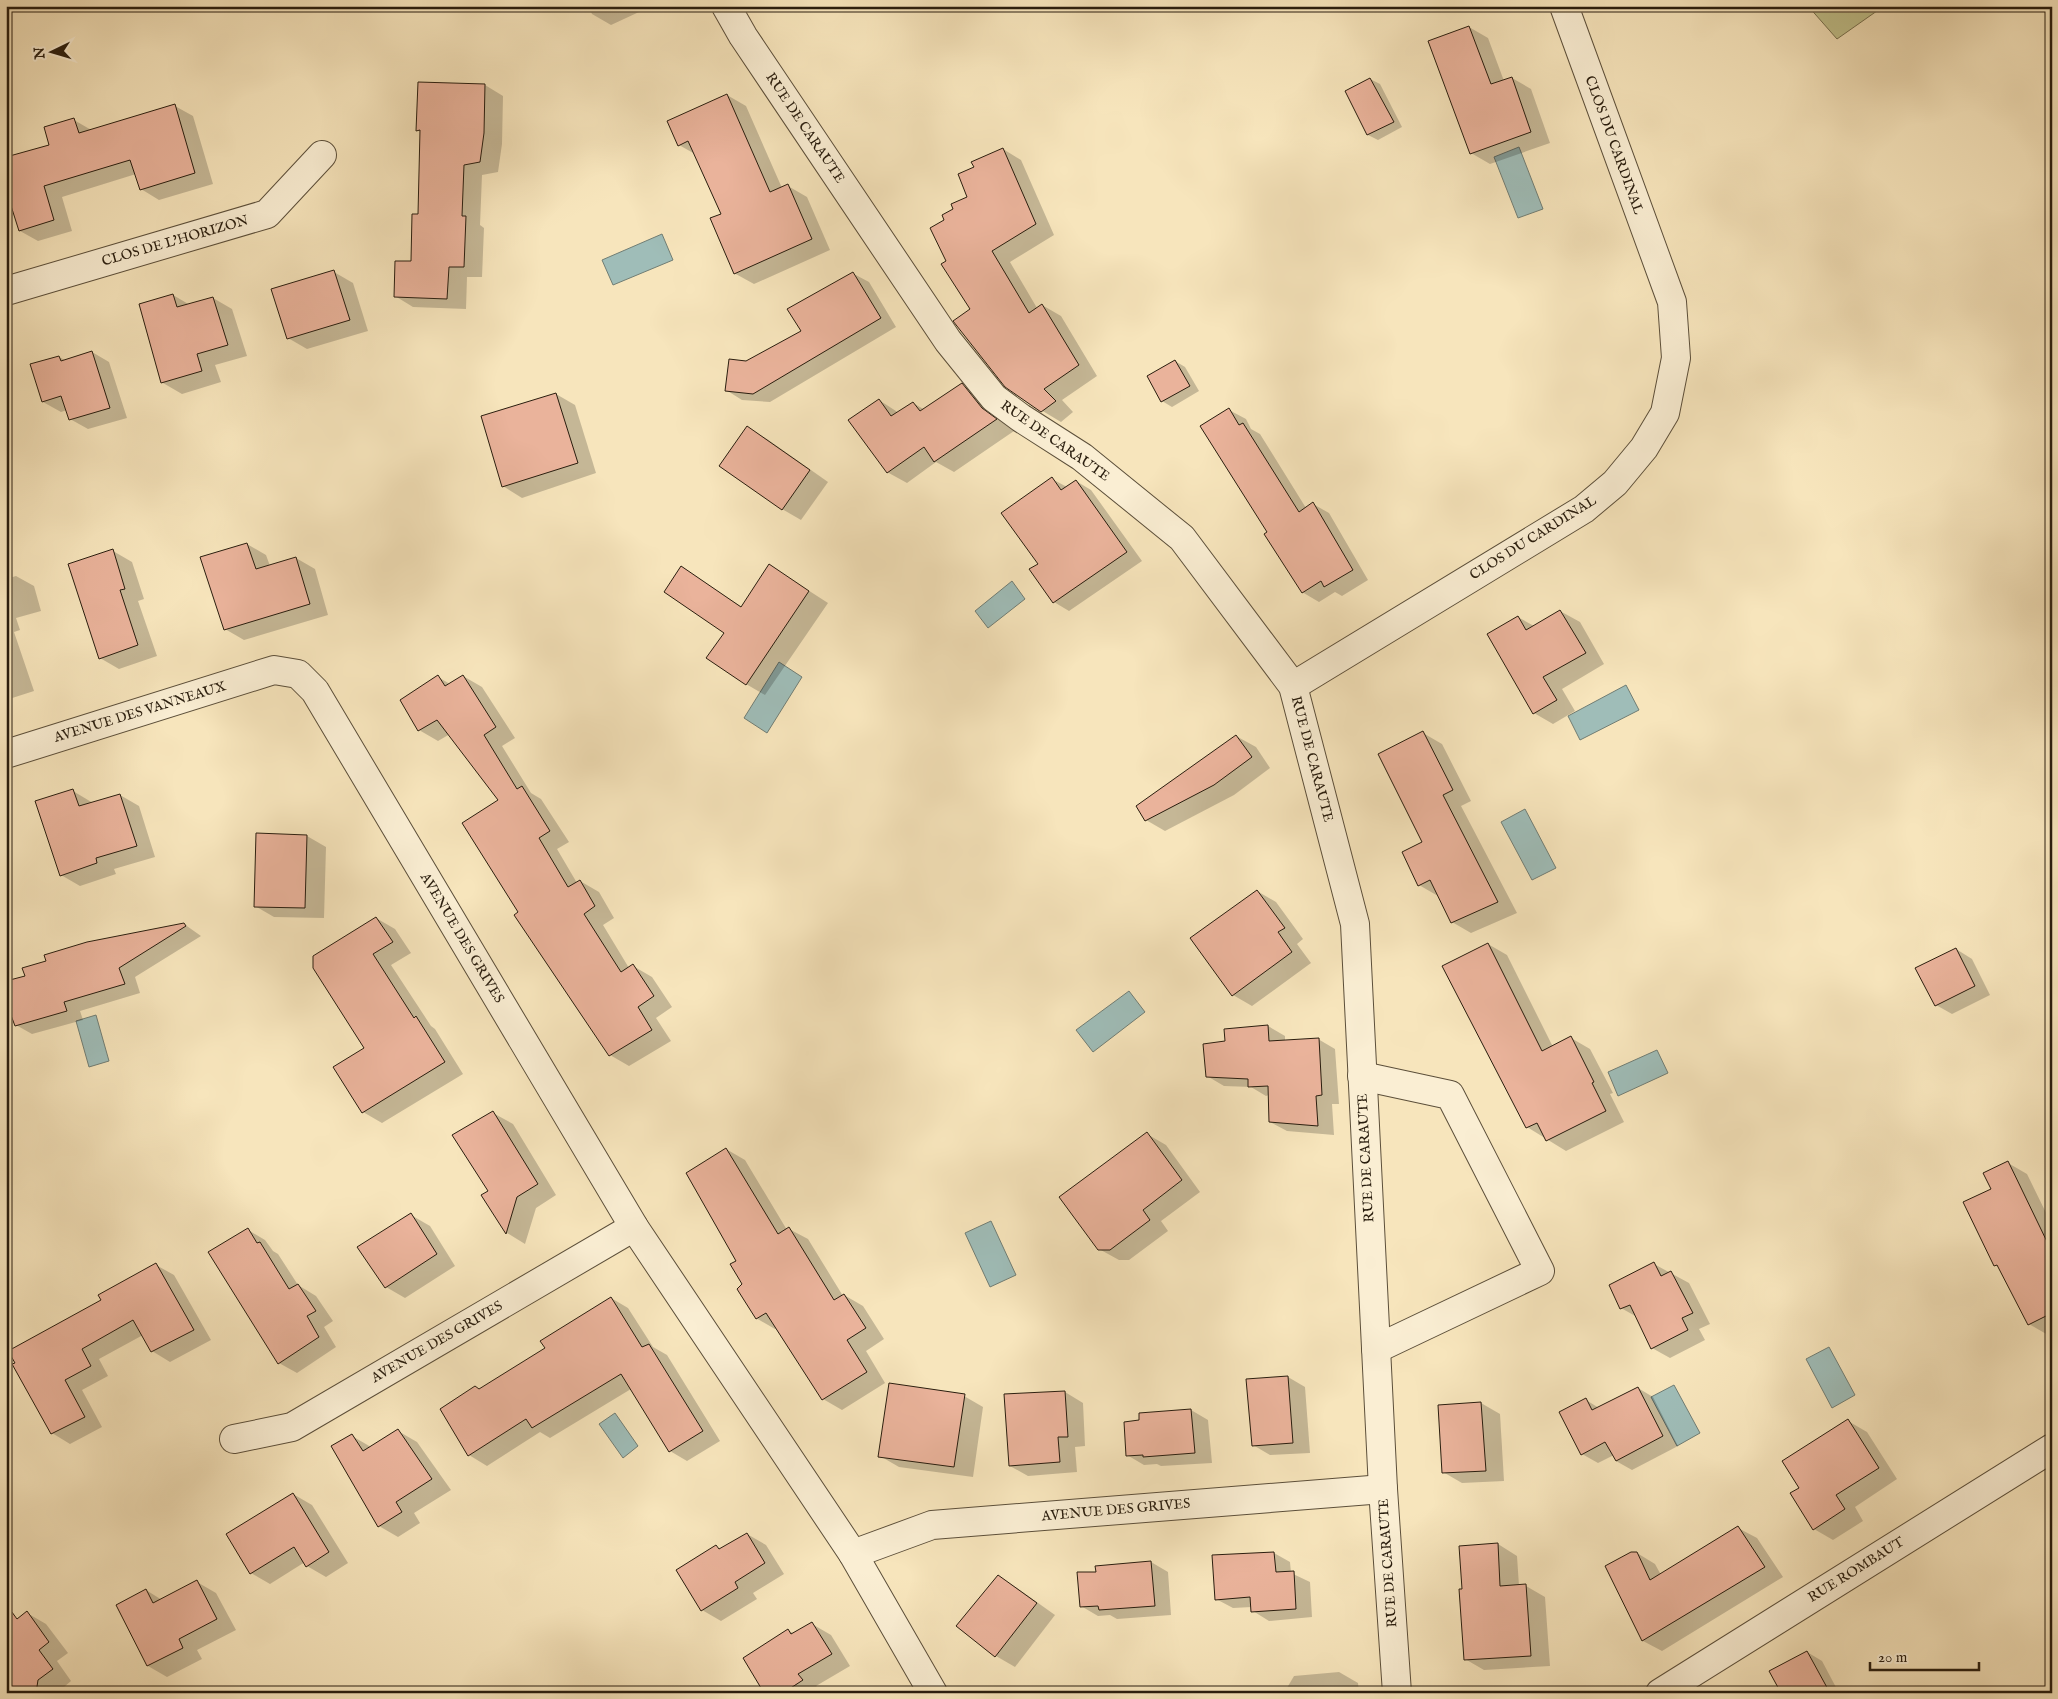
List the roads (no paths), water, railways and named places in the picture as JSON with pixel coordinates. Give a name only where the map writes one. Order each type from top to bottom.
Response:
[{"type":"street","name":"RUE DE CARAUTE","points":[[726,6],[743,36],[948,340],[994,398],[1020,418],[1082,457],[1182,538],[1293,686],[1355,924],[1383,1489],[1397,1693]]},
{"type":"street","name":"CLOS DU CARDINAL","points":[[1293,686],[1584,508],[1615,483],[1644,448],[1665,413],[1676,358],[1672,302],[1564,6]]},
{"type":"street","name":"CLOS DE L'HORIZON","points":[[6,291],[267,214],[322,155]]},
{"type":"street","name":"AVENUE DES VANNEAUX","points":[[6,754],[274,670]]},
{"type":"street","name":"AVENUE DES GRIVES","points":[[274,670],[298,674],[315,691],[634,1227],[853,1554],[933,1693]]},
{"type":"street","points":[[1362,1076],[1450,1095],[1540,1271],[1376,1349]]},
{"type":"street","name":"AVENUE DES GRIVES","points":[[234,1439],[292,1427],[634,1227]]},
{"type":"street","name":"RUE ROMBAUT","points":[[1660,1693],[2052,1448]]},
{"type":"street","name":"AVENUE DES GRIVES","points":[[853,1554],[932,1525],[1383,1489]]},
{"type":"water","points":[[1519,147],[1543,209],[1518,218],[1494,157]]},
{"type":"water","points":[[662,234],[673,260],[613,285],[602,260]]},
{"type":"water","points":[[1012,581],[1025,599],[988,628],[975,611]]},
{"type":"water","points":[[779,662],[802,677],[767,733],[744,718]]},
{"type":"water","points":[[1626,685],[1639,710],[1580,740],[1568,716]]},
{"type":"water","points":[[1525,809],[1556,868],[1532,880],[1501,822]]},
{"type":"water","points":[[1129,991],[1145,1012],[1093,1052],[1076,1030]]},
{"type":"water","points":[[96,1015],[109,1061],[89,1067],[76,1021]]},
{"type":"water","points":[[1657,1050],[1668,1073],[1618,1096],[1608,1072]]},
{"type":"water","points":[[991,1221],[1016,1275],[990,1287],[965,1233]]},
{"type":"water","points":[[1829,1347],[1855,1395],[1832,1408],[1806,1359]]},
{"type":"water","points":[[1674,1385],[1700,1433],[1677,1446],[1651,1397]]},
{"type":"water","points":[[615,1413],[638,1446],[623,1458],[599,1424]]}]
